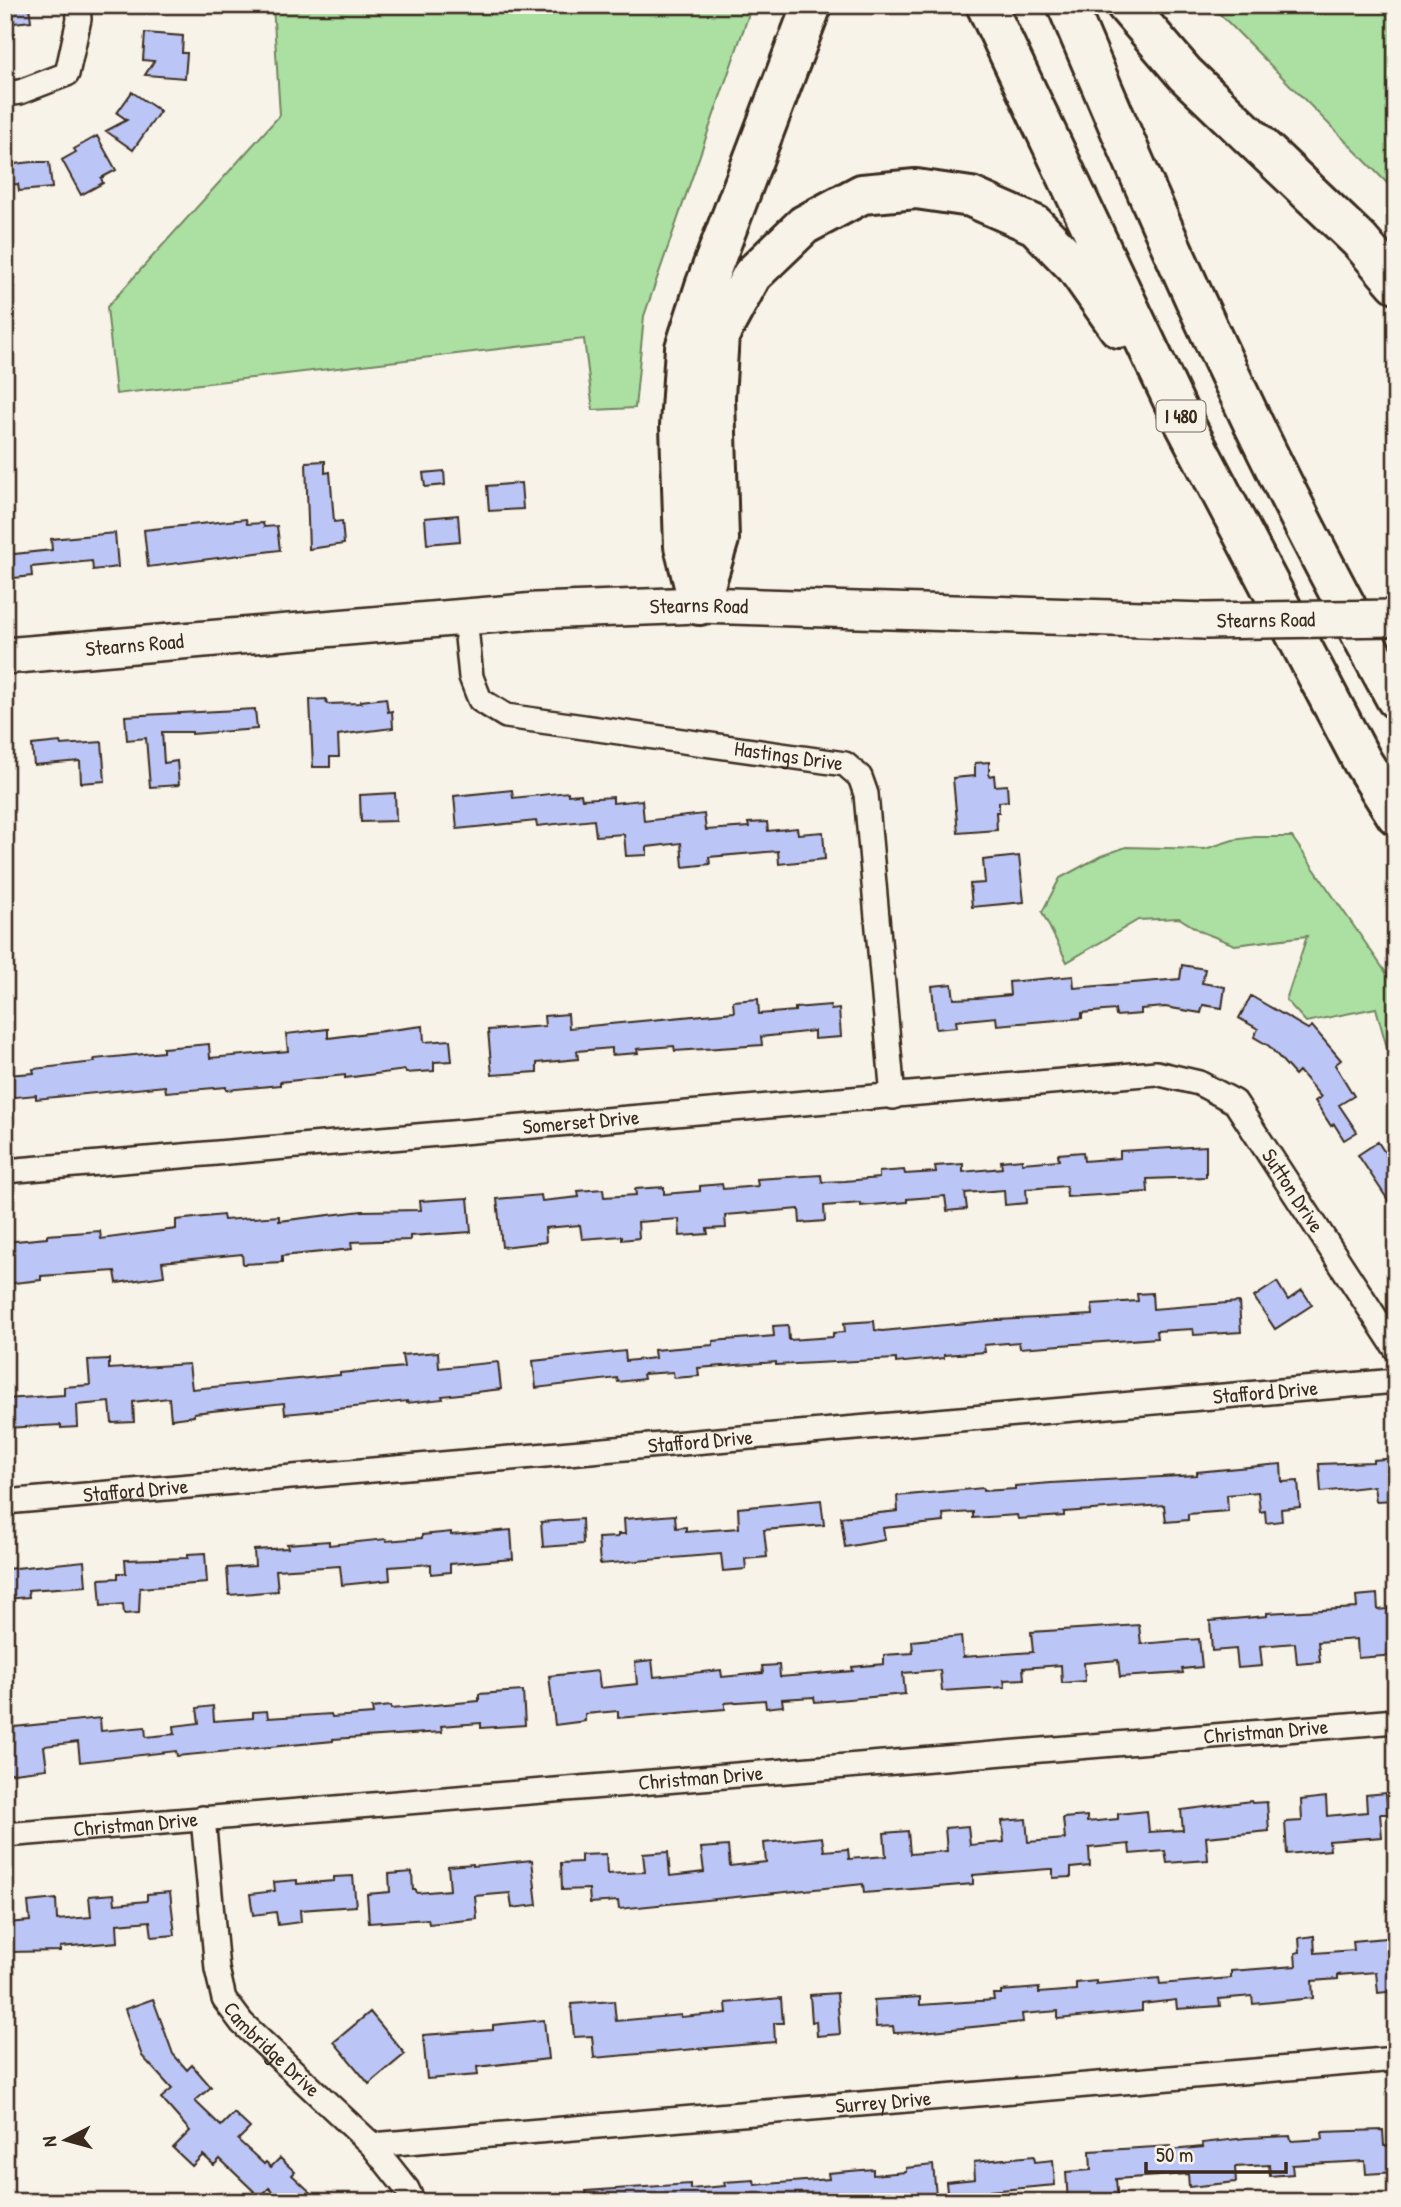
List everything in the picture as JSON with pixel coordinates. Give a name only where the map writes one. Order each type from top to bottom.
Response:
[{"type":"highway","points":[[699,605],[684,546],[680,426],[685,348],[705,286],[812,5]]},
{"type":"highway","name":"I 480","points":[[986,5],[1177,409],[1362,761],[1396,815]]},
{"type":"highway","points":[[1067,5],[1142,181],[1240,397],[1322,562],[1396,699]]},
{"type":"highway","points":[[1126,5],[1185,74],[1359,240],[1396,283]]},
{"type":"highway","points":[[699,605],[719,539],[715,397],[719,335],[752,275],[804,225],[862,194],[916,189],[971,197],[1035,225],[1076,267],[1177,409]]},
{"type":"main road","name":"Stearns Road","points":[[5,656],[536,611],[699,605],[1205,621],[1396,618]]},
{"type":"street","points":[[5,94],[20,92],[67,74],[79,19],[78,5]]},
{"type":"street","name":"Hastings Drive","points":[[465,617],[471,677],[480,700],[506,716],[845,764],[860,777],[866,794],[893,1097]]},
{"type":"street","name":"Somerset Drive","points":[[5,1171],[1156,1073]]},
{"type":"street","name":"Sutton Drive","points":[[1156,1073],[1199,1083],[1235,1102],[1396,1349]]},
{"type":"street","name":"Stafford Drive","points":[[5,1502],[1396,1381]]},
{"type":"street","name":"Christman Drive","points":[[5,1835],[1396,1721]]},
{"type":"street","name":"Cambridge Drive","points":[[204,1818],[217,1969],[224,1999],[242,2023],[372,2145],[407,2189],[413,2202]]},
{"type":"street","name":"Surrey Drive","points":[[372,2145],[1396,2059]]},
{"type":"green space","points":[[273,5],[752,5],[644,316],[635,408],[593,410],[584,339],[116,394],[107,307],[280,115]]},
{"type":"green space","points":[[1211,5],[1396,5],[1396,192]]},
{"type":"green space","points":[[1292,837],[1396,987],[1396,1068],[1392,1066],[1376,1008],[1306,1022],[1286,1000],[1307,936],[1235,945],[1202,932],[1179,918],[1138,920],[1067,962],[1042,912],[1060,878],[1101,856],[1126,847],[1205,849],[1233,840]]},
{"type":"building","points":[[5,5],[29,5],[31,21],[5,24]]},
{"type":"building","points":[[145,33],[183,36],[182,53],[187,53],[185,78],[145,75],[154,61],[143,60]]},
{"type":"building","points":[[132,92],[160,111],[133,150],[106,131],[127,120],[117,113]]},
{"type":"building","points":[[97,136],[116,170],[101,178],[103,183],[81,195],[62,160],[76,152],[74,149]]},
{"type":"building","points":[[49,162],[52,188],[19,191],[18,184],[5,185],[5,165]]},
{"type":"building","points":[[325,461],[325,473],[330,472],[334,522],[342,521],[344,544],[309,549],[306,462]]},
{"type":"building","points":[[444,471],[445,485],[425,487],[423,473]]},
{"type":"building","points":[[521,483],[523,509],[489,511],[487,486]]},
{"type":"building","points":[[458,515],[460,541],[427,544],[425,518]]},
{"type":"building","points":[[246,519],[247,524],[277,526],[280,550],[148,567],[144,530]]},
{"type":"building","points":[[115,533],[118,567],[93,570],[92,561],[31,567],[32,576],[5,579],[5,555],[52,550],[51,539]]},
{"type":"building","points":[[386,698],[388,712],[392,711],[393,728],[338,735],[339,757],[330,757],[330,767],[313,767],[310,700],[326,699],[327,704],[361,703]]},
{"type":"building","points":[[255,709],[257,729],[192,734],[162,732],[164,763],[177,761],[179,785],[150,787],[146,738],[127,740],[125,716]]},
{"type":"building","points":[[60,742],[61,745],[102,742],[105,781],[81,783],[80,761],[34,765],[32,745]]},
{"type":"building","points":[[989,762],[989,776],[994,775],[995,786],[1007,785],[1008,801],[999,802],[999,812],[996,812],[997,830],[958,833],[953,778],[975,776],[975,763]]},
{"type":"building","points":[[512,790],[513,798],[568,792],[568,795],[581,794],[582,799],[613,797],[613,803],[642,800],[644,821],[704,814],[706,830],[749,827],[748,823],[767,822],[768,831],[797,828],[798,834],[823,832],[825,859],[779,864],[778,851],[709,857],[710,864],[683,867],[681,843],[647,847],[647,855],[626,856],[624,834],[596,836],[594,820],[537,826],[536,821],[457,829],[454,796]]},
{"type":"building","points":[[395,793],[396,821],[361,822],[360,795]]},
{"type":"building","points":[[1019,856],[1024,902],[972,907],[970,884],[985,883],[983,860]]},
{"type":"building","points":[[1182,965],[1205,969],[1202,983],[1225,987],[1222,1008],[1203,1005],[1201,1013],[1165,1007],[1141,1009],[1141,1014],[1116,1016],[1115,1010],[1082,1013],[1082,1018],[997,1025],[996,1017],[956,1021],[957,1027],[936,1029],[932,986],[952,984],[954,999],[977,998],[1010,995],[1009,982],[1073,976],[1074,988],[1180,979]]},
{"type":"building","points":[[1251,996],[1308,1029],[1312,1026],[1341,1060],[1335,1065],[1354,1096],[1339,1105],[1357,1132],[1344,1140],[1315,1101],[1321,1097],[1299,1071],[1295,1075],[1269,1046],[1254,1037],[1258,1029],[1239,1018]]},
{"type":"building","points":[[758,999],[759,1014],[830,1005],[831,1010],[839,1009],[841,1037],[814,1039],[814,1031],[761,1037],[762,1045],[675,1051],[674,1046],[637,1049],[638,1053],[612,1055],[612,1048],[577,1051],[578,1059],[537,1063],[537,1072],[492,1075],[488,1030],[545,1026],[544,1016],[568,1014],[569,1028],[734,1012],[733,1001]]},
{"type":"building","points":[[423,1026],[424,1042],[450,1040],[452,1061],[434,1062],[434,1071],[406,1073],[405,1070],[345,1078],[345,1075],[226,1090],[226,1087],[166,1092],[165,1086],[36,1099],[36,1095],[5,1098],[5,1075],[34,1073],[33,1069],[163,1052],[163,1048],[209,1044],[210,1058],[288,1051],[286,1034],[328,1029],[328,1038]]},
{"type":"building","points":[[1378,1142],[1396,1170],[1396,1212],[1358,1155]]},
{"type":"building","points":[[1206,1146],[1206,1177],[1147,1179],[1148,1192],[1067,1197],[1066,1186],[1026,1189],[1027,1203],[1005,1205],[1004,1190],[965,1193],[967,1209],[947,1211],[945,1196],[907,1199],[907,1202],[861,1206],[861,1203],[824,1206],[825,1221],[800,1223],[799,1209],[725,1215],[726,1228],[707,1229],[708,1234],[680,1236],[679,1219],[638,1222],[639,1238],[622,1240],[622,1236],[582,1239],[580,1225],[545,1228],[546,1242],[502,1247],[497,1199],[541,1195],[542,1201],[579,1197],[578,1191],[603,1189],[604,1197],[636,1195],[635,1189],[664,1187],[664,1194],[700,1191],[700,1186],[722,1184],[723,1189],[758,1186],[757,1179],[821,1175],[822,1182],[845,1181],[879,1178],[879,1172],[936,1172],[935,1166],[963,1164],[963,1172],[1002,1168],[1001,1161],[1022,1159],[1022,1163],[1059,1160],[1058,1154],[1083,1152],[1084,1161],[1120,1158],[1120,1151]]},
{"type":"building","points":[[468,1198],[471,1232],[410,1236],[410,1240],[351,1242],[352,1249],[282,1256],[282,1262],[243,1264],[242,1254],[162,1262],[164,1276],[117,1283],[115,1271],[41,1276],[41,1280],[5,1284],[5,1242],[47,1238],[47,1235],[100,1231],[101,1239],[176,1229],[176,1220],[223,1215],[224,1220],[279,1216],[279,1221],[362,1211],[421,1210],[420,1201]]},
{"type":"building","points":[[1277,1282],[1288,1300],[1302,1290],[1312,1305],[1275,1329],[1254,1297]]},
{"type":"building","points":[[1152,1293],[1153,1309],[1239,1302],[1241,1332],[1194,1335],[1193,1329],[1156,1331],[1157,1338],[1020,1348],[1019,1342],[984,1345],[985,1352],[896,1363],[896,1359],[776,1365],[776,1362],[698,1368],[699,1376],[674,1378],[673,1372],[643,1374],[644,1379],[618,1382],[617,1378],[536,1388],[533,1361],[625,1351],[626,1361],[655,1358],[654,1350],[713,1345],[713,1341],[774,1336],[773,1326],[788,1325],[789,1340],[833,1337],[833,1333],[845,1332],[844,1323],[874,1321],[875,1330],[882,1331],[998,1320],[1093,1315],[1092,1304],[1138,1301],[1137,1294]]},
{"type":"building","points":[[438,1352],[439,1368],[498,1362],[501,1389],[442,1396],[443,1399],[285,1414],[284,1403],[194,1413],[194,1416],[171,1419],[169,1398],[133,1402],[134,1422],[112,1423],[110,1402],[77,1405],[78,1427],[61,1428],[61,1425],[5,1428],[5,1399],[64,1395],[64,1387],[90,1385],[88,1360],[109,1359],[109,1369],[189,1364],[192,1389],[404,1367],[402,1355]]},
{"type":"building","points":[[1396,1458],[1396,1500],[1376,1501],[1374,1486],[1321,1492],[1319,1464],[1373,1462]]},
{"type":"building","points":[[1281,1464],[1282,1482],[1298,1481],[1300,1507],[1281,1509],[1282,1521],[1266,1523],[1265,1511],[1260,1512],[1258,1492],[1227,1495],[1228,1511],[1188,1514],[1188,1520],[1166,1522],[1164,1505],[1064,1512],[1064,1516],[1018,1519],[1017,1515],[973,1518],[973,1512],[943,1514],[944,1522],[883,1528],[885,1540],[845,1547],[841,1517],[898,1511],[897,1496],[983,1488],[983,1491],[1015,1489],[1015,1486],[1051,1483],[1197,1475],[1197,1472]]},
{"type":"building","points":[[821,1500],[824,1525],[764,1530],[767,1557],[745,1559],[746,1569],[723,1571],[721,1554],[600,1564],[598,1538],[625,1534],[624,1519],[675,1515],[676,1528],[686,1527],[686,1532],[739,1528],[738,1508]]},
{"type":"building","points":[[582,1519],[583,1544],[543,1547],[541,1522]]},
{"type":"building","points":[[511,1530],[513,1559],[450,1564],[450,1572],[431,1574],[431,1564],[389,1567],[390,1580],[342,1585],[340,1566],[276,1570],[278,1591],[229,1595],[227,1568],[255,1566],[254,1550],[288,1548],[287,1544],[329,1541],[329,1545],[422,1538],[422,1535],[451,1532],[451,1535]]},
{"type":"building","points":[[205,1553],[207,1583],[140,1588],[139,1613],[124,1614],[123,1604],[101,1606],[99,1579],[118,1578],[118,1573],[126,1573],[125,1560],[188,1558],[188,1554]]},
{"type":"building","points":[[84,1561],[86,1586],[28,1590],[29,1597],[5,1599],[7,1569]]},
{"type":"building","points":[[1377,1594],[1378,1610],[1396,1608],[1396,1655],[1358,1658],[1357,1639],[1318,1642],[1320,1662],[1297,1664],[1295,1643],[1260,1646],[1262,1666],[1238,1668],[1236,1649],[1212,1651],[1210,1621],[1267,1616],[1267,1613],[1357,1608],[1356,1596]]},
{"type":"building","points":[[1139,1625],[1141,1644],[1199,1639],[1202,1667],[1182,1669],[1183,1673],[1120,1677],[1118,1660],[1084,1663],[1085,1681],[1062,1683],[1061,1665],[1023,1668],[1024,1679],[1004,1680],[1005,1687],[942,1691],[940,1670],[903,1673],[905,1694],[815,1702],[814,1697],[782,1699],[783,1706],[766,1708],[765,1700],[725,1703],[725,1709],[618,1718],[618,1711],[585,1714],[585,1721],[555,1725],[549,1676],[598,1671],[600,1688],[637,1684],[635,1662],[652,1660],[654,1677],[721,1670],[722,1677],[763,1673],[762,1666],[779,1665],[780,1677],[853,1671],[852,1667],[884,1664],[884,1655],[913,1653],[912,1641],[961,1636],[963,1657],[1033,1652],[1031,1632]]},
{"type":"building","points":[[523,1691],[525,1725],[481,1728],[481,1723],[441,1726],[442,1732],[333,1739],[177,1756],[176,1751],[80,1762],[78,1742],[44,1746],[47,1769],[5,1774],[5,1728],[100,1718],[101,1731],[145,1727],[146,1737],[175,1734],[174,1726],[199,1723],[197,1708],[213,1706],[214,1721],[253,1718],[253,1712],[267,1711],[268,1718],[331,1714],[332,1717],[373,1714],[372,1708],[391,1706],[391,1709],[479,1701],[479,1694]]},
{"type":"building","points":[[1386,1793],[1388,1814],[1380,1814],[1382,1837],[1329,1841],[1330,1850],[1287,1854],[1285,1822],[1302,1821],[1301,1800],[1326,1797],[1327,1816],[1367,1812],[1366,1795]]},
{"type":"building","points":[[1251,1801],[1267,1802],[1269,1831],[1206,1837],[1208,1860],[1167,1863],[1165,1851],[1130,1854],[1129,1844],[1089,1848],[1090,1866],[1071,1868],[1071,1877],[1053,1878],[1053,1869],[1049,1869],[973,1875],[973,1884],[864,1893],[863,1884],[619,1909],[618,1901],[590,1903],[589,1889],[562,1890],[561,1863],[581,1862],[581,1855],[606,1854],[607,1874],[645,1872],[643,1854],[668,1852],[670,1876],[704,1872],[701,1848],[728,1846],[730,1866],[766,1862],[764,1843],[822,1837],[824,1851],[848,1849],[849,1859],[886,1856],[884,1833],[908,1831],[910,1854],[947,1851],[945,1828],[968,1826],[970,1845],[1004,1842],[1002,1821],[1026,1819],[1028,1842],[1065,1839],[1063,1818],[1087,1816],[1087,1822],[1118,1819],[1118,1814],[1147,1811],[1149,1832],[1183,1830],[1181,1810]]},
{"type":"building","points":[[532,1860],[537,1905],[512,1908],[510,1893],[475,1896],[477,1919],[429,1924],[428,1919],[369,1923],[367,1894],[390,1892],[389,1874],[412,1872],[413,1890],[417,1893],[450,1890],[448,1866]]},
{"type":"building","points":[[353,1876],[356,1906],[300,1910],[301,1922],[278,1925],[276,1912],[253,1915],[250,1894],[275,1891],[274,1882],[297,1880],[297,1884],[334,1881],[334,1877]]},
{"type":"building","points":[[170,1892],[175,1935],[152,1937],[150,1921],[117,1924],[118,1942],[60,1947],[60,1951],[10,1952],[7,1923],[30,1921],[28,1902],[56,1899],[57,1920],[91,1917],[89,1896],[114,1894],[115,1904],[147,1901],[147,1894]]},
{"type":"building","points":[[1314,1936],[1315,1953],[1354,1950],[1353,1941],[1396,1937],[1396,1991],[1378,1993],[1376,1972],[1338,1975],[1338,1979],[1312,1981],[1313,1998],[1253,2004],[1252,1996],[1219,1999],[1220,2006],[1177,2009],[1176,2000],[1142,2004],[1142,2011],[1058,2019],[1058,2011],[1022,2014],[1023,2022],[922,2032],[894,2033],[893,2026],[876,2027],[874,2000],[920,1997],[920,2005],[994,2000],[993,1994],[1001,1994],[1001,1991],[1039,1988],[1039,1993],[1076,1990],[1076,1983],[1096,1981],[1096,1984],[1159,1978],[1160,1984],[1231,1978],[1231,1971],[1296,1966],[1295,1953],[1300,1952],[1299,1938]]},
{"type":"building","points":[[837,1993],[840,2034],[817,2036],[816,2021],[812,2022],[810,1995]]},
{"type":"building","points":[[781,1998],[783,2023],[774,2023],[775,2042],[594,2058],[592,2036],[574,2037],[571,2004],[614,2001],[616,2021],[727,2013],[726,2003]]},
{"type":"building","points":[[153,1999],[173,2054],[187,2070],[192,2065],[211,2087],[195,2101],[221,2126],[234,2113],[250,2128],[238,2140],[264,2164],[266,2162],[271,2167],[280,2158],[295,2172],[292,2175],[321,2202],[284,2202],[269,2188],[260,2197],[220,2159],[214,2165],[203,2155],[192,2166],[173,2148],[190,2131],[161,2098],[172,2089],[142,2056],[125,2009]]},
{"type":"building","points":[[370,2012],[405,2054],[369,2084],[334,2042]]},
{"type":"building","points":[[544,2020],[548,2059],[477,2067],[478,2075],[427,2079],[423,2035],[493,2030],[493,2025]]},
{"type":"building","points":[[1383,2130],[1384,2146],[1396,2145],[1396,2172],[1366,2174],[1365,2161],[1292,2165],[1293,2174],[1270,2176],[1269,2165],[1235,2167],[1236,2182],[1189,2187],[1188,2174],[1116,2179],[1118,2202],[1068,2202],[1066,2172],[1091,2170],[1090,2151],[1171,2146],[1171,2150],[1246,2138],[1290,2136],[1291,2141],[1323,2139],[1322,2132]]},
{"type":"building","points":[[1034,2156],[1035,2162],[1053,2160],[1055,2185],[990,2191],[991,2202],[948,2202],[946,2182],[975,2179],[974,2162]]},
{"type":"building","points":[[933,2165],[936,2195],[876,2202],[851,2202],[851,2199],[811,2202],[587,2202],[586,2191],[690,2184],[690,2189],[725,2186],[724,2182],[754,2180],[755,2185],[829,2179],[828,2173],[873,2169],[873,2175],[906,2172],[906,2168]]}]
